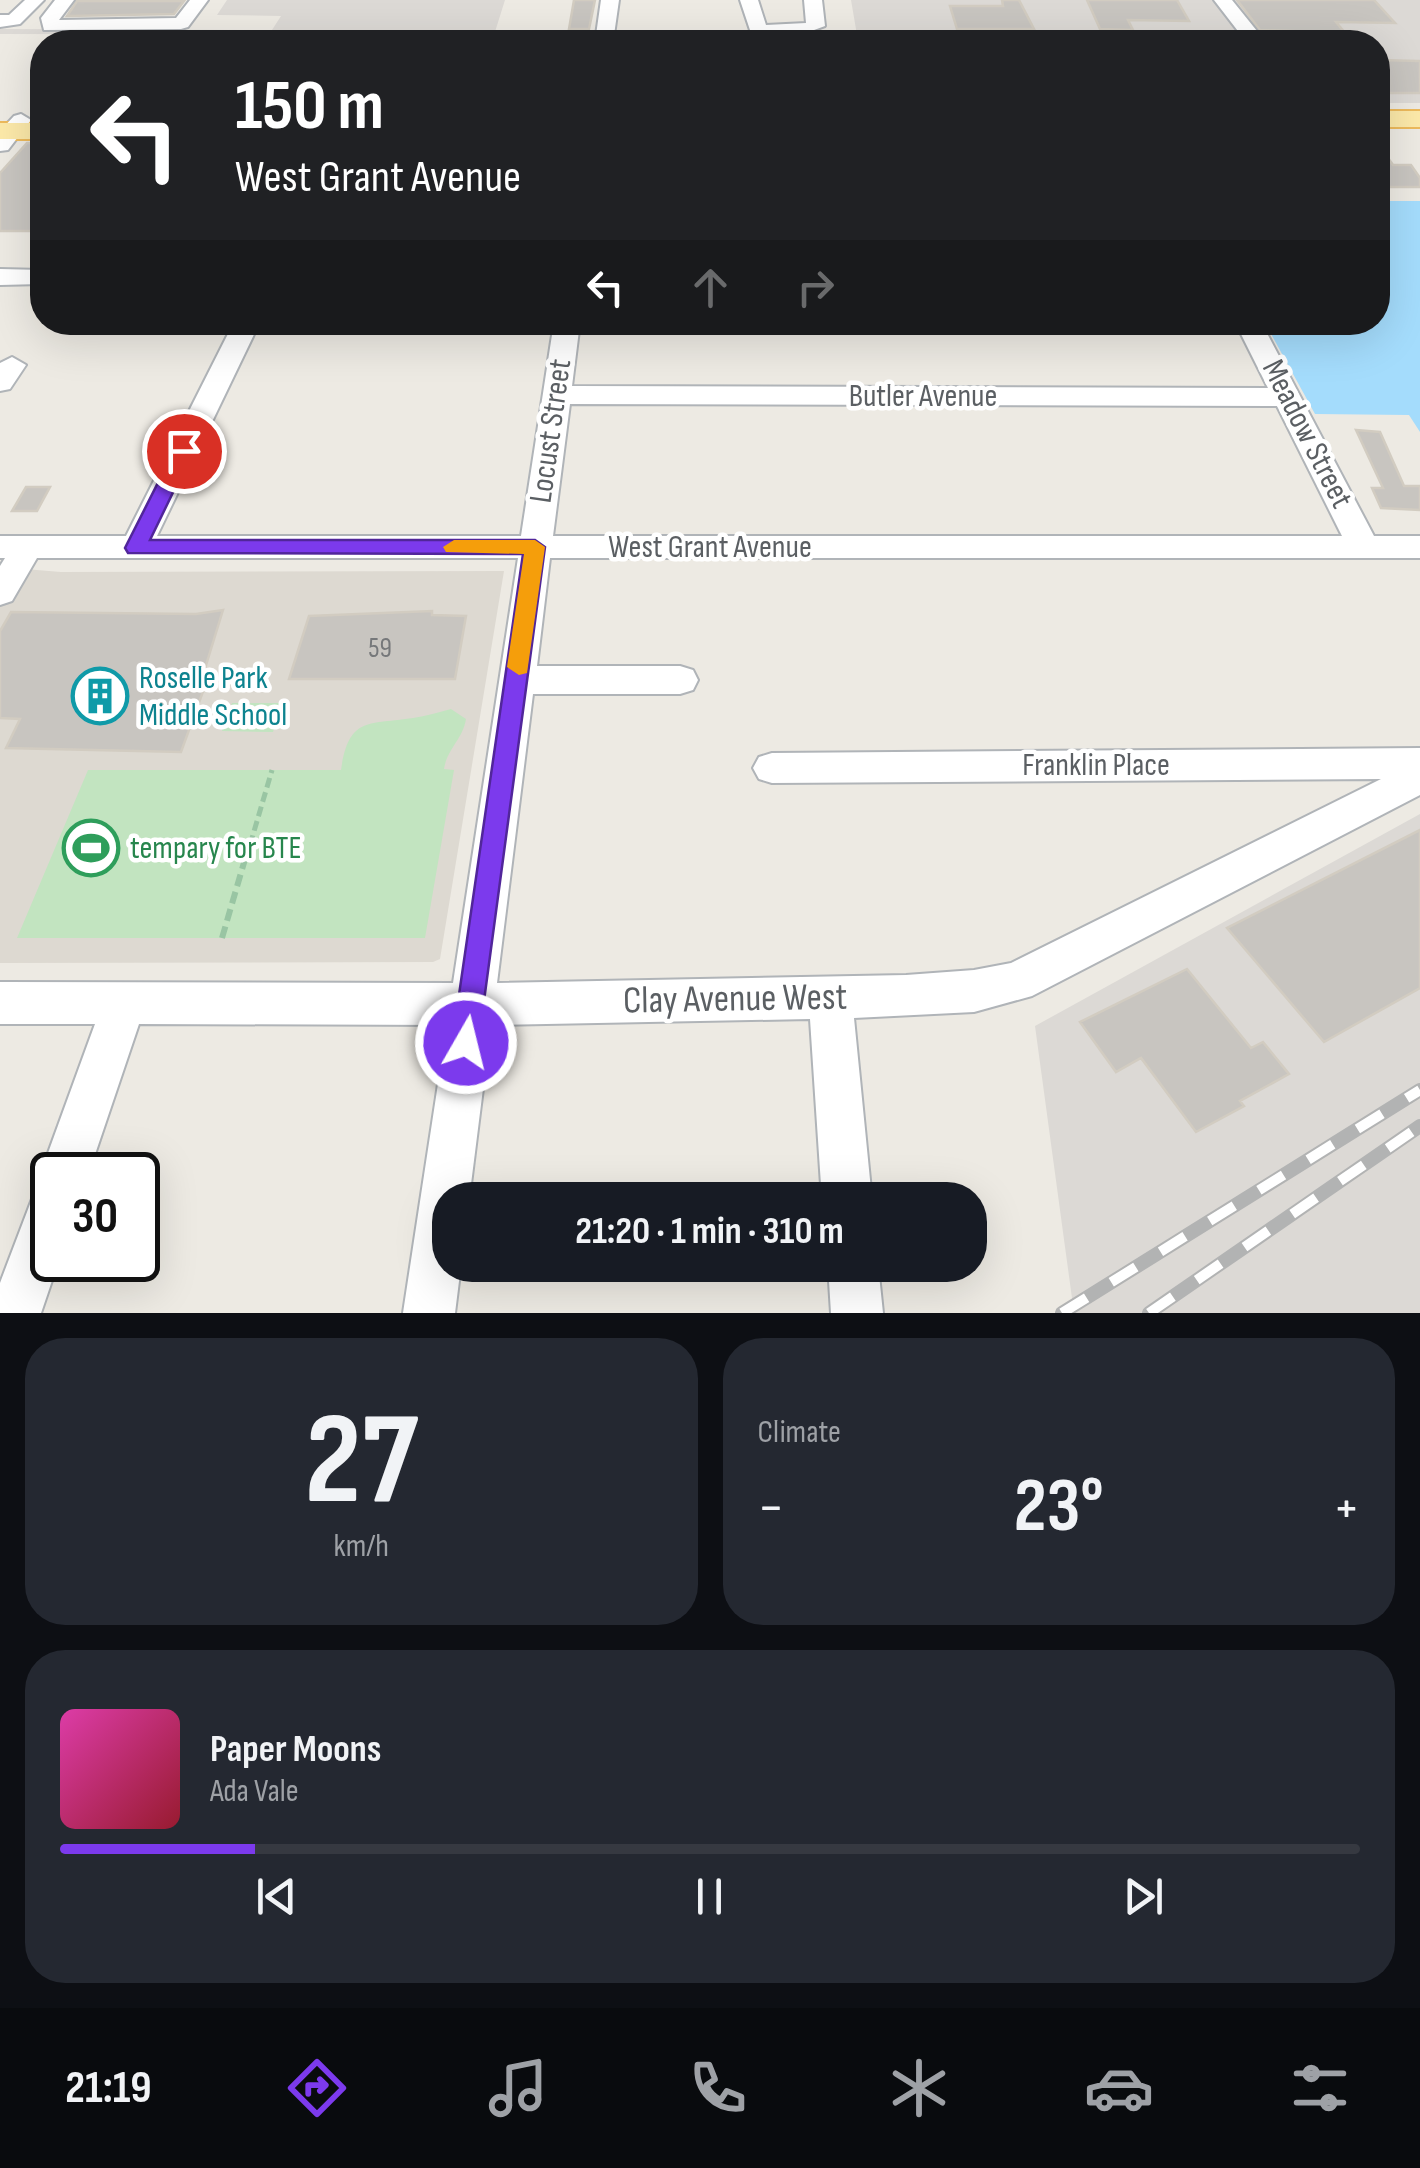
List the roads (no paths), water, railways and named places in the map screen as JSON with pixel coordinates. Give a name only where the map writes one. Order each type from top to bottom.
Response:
[{"type":"main road","points":[[1390,119],[1420,119]]},
{"type":"main road","points":[[1390,130],[1420,130]]},
{"type":"street","points":[[0,22],[14,20],[35,0]]},
{"type":"street","points":[[66,0],[50,18],[52,26],[181,23],[199,0]]},
{"type":"street","points":[[606,30],[610,0]]},
{"type":"street","points":[[749,0],[758,29],[765,30]]},
{"type":"street","points":[[808,30],[816,26],[813,0]]},
{"type":"street","points":[[1223,0],[1246,30]]},
{"type":"street","points":[[0,277],[30,277]]},
{"type":"street","points":[[136,548],[241,335]]},
{"type":"street","name":"Locust Street","points":[[429,1313],[565,335]]},
{"type":"street","name":"Meadow Street","points":[[1255,335],[1364,547]]},
{"type":"street","name":"Butler Avenue","points":[[557,395],[1290,397]]},
{"type":"street","points":[[0,593],[14,547]]},
{"type":"street","name":"West Grant Avenue","points":[[14,547],[1420,547]]},
{"type":"street","points":[[517,680],[680,680]]},
{"type":"street","name":"Franklin Place","points":[[772,768],[1420,763]]},
{"type":"street","name":"Clay Avenue West","points":[[0,1003],[472,1004],[906,996],[974,991],[1017,982],[1420,777]]},
{"type":"street","points":[[830,996],[846,1182]]},
{"type":"street","points":[[72,1152],[126,1002]]},
{"type":"street","points":[[16,1313],[30,1272]]},
{"type":"street","points":[[853,1282],[856,1313]]},
{"type":"water","points":[[1390,201],[1420,201],[1420,432],[1409,415],[1315,414],[1272,335],[1390,335]]},
{"type":"railway","points":[[1062,1313],[1420,1090]]},
{"type":"railway","points":[[1149,1313],[1420,1126]]},
{"type":"place","name":"Roselle Park Middle School","points":[[100,696]]},
{"type":"place","name":"tempary for BTE","points":[[91,848]]}]
